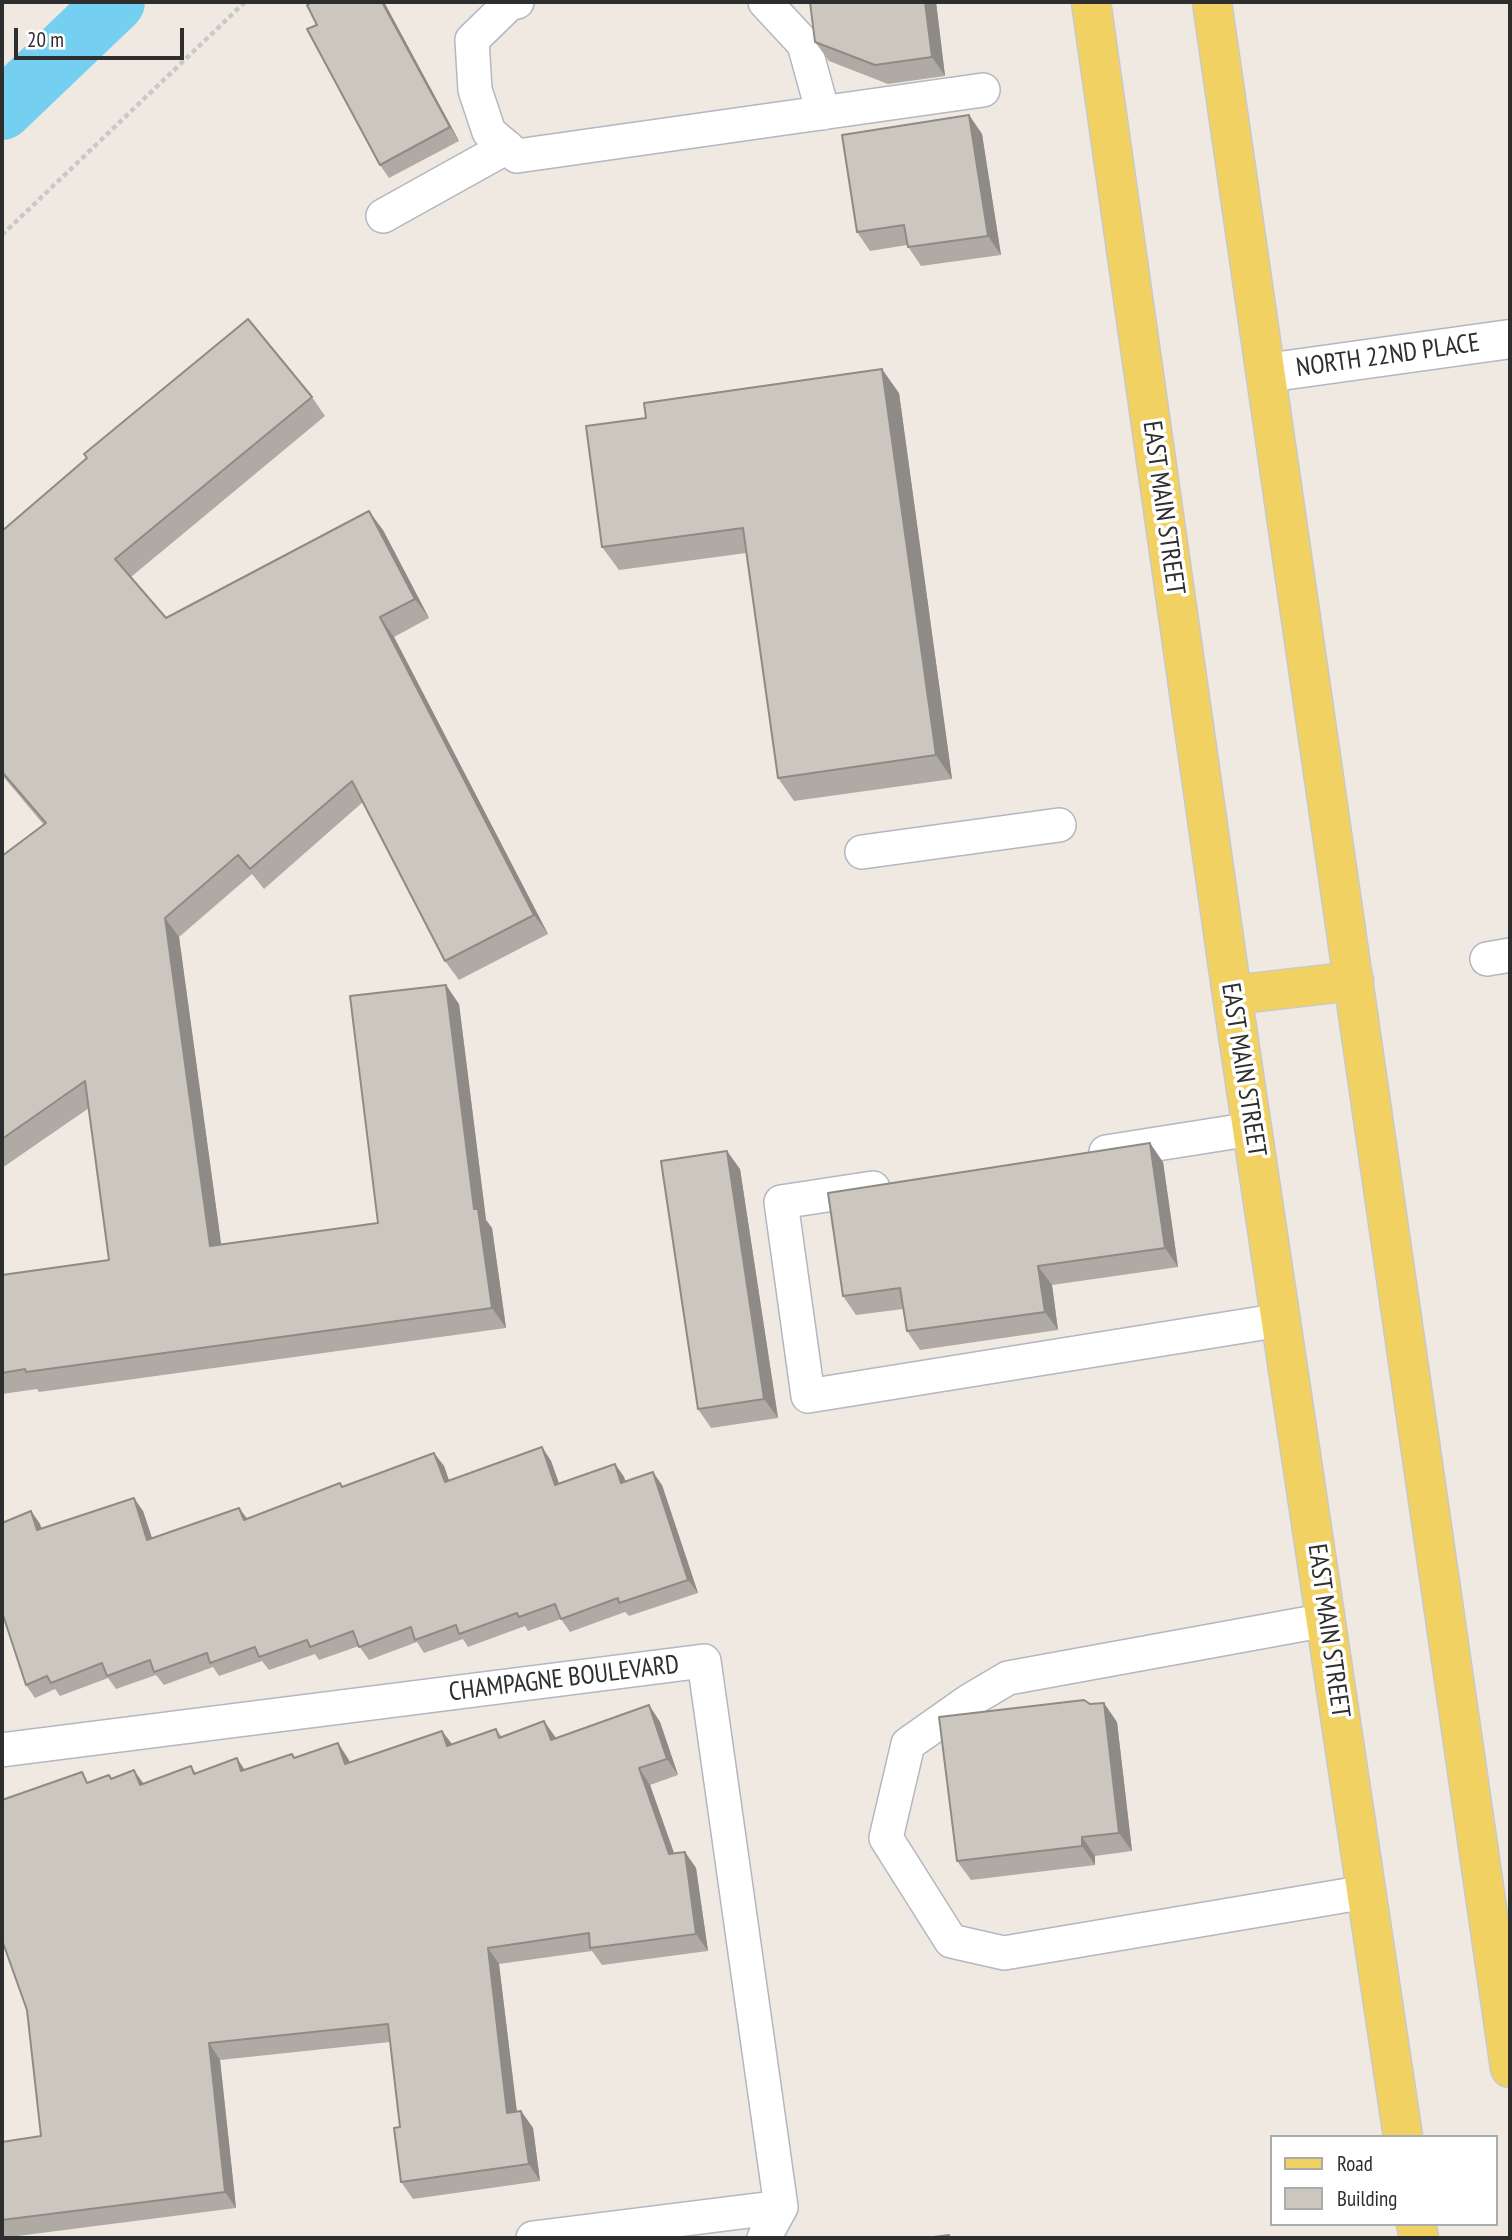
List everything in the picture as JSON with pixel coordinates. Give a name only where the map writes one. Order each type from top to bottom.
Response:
[{"type":"main road","name":"EAST MAIN STREET","points":[[1091,2],[1232,995],[1403,2135]]},
{"type":"main road","points":[[1212,2],[1510,2068]]},
{"type":"main road","points":[[1232,995],[1354,981]]},
{"type":"street","name":"NORTH 22ND PLACE","points":[[1266,373],[1510,339]]},
{"type":"lane","points":[[517,2],[510,3],[472,40],[475,90],[489,132],[517,156],[983,90]]},
{"type":"lane","points":[[765,2],[804,44],[824,113]]},
{"type":"lane","points":[[383,216],[507,147]]},
{"type":"lane","points":[[862,852],[1059,825]]},
{"type":"lane","points":[[1080,1156],[1252,1129]]},
{"type":"lane","points":[[903,1183],[782,1202],[808,1396],[1281,1320]]},
{"type":"lane","points":[[1326,1620],[1009,1678],[969,1701],[908,1744],[886,1838],[951,1941],[1004,1953],[1366,1892]]},
{"type":"lane","name":"CHAMPAGNE BOULEVARD","points":[[2,1750],[704,1661],[781,2207]]},
{"type":"lane","points":[[533,2238],[781,2207]]},
{"type":"lane","points":[[764,2238],[781,2207]]},
{"type":"path","points":[[2,235],[245,2]]},
{"type":"building","points":[[312,2],[382,2],[450,127],[380,165],[307,29],[317,25],[307,5]]},
{"type":"building","points":[[810,2],[925,2],[932,57],[875,65],[815,42]]},
{"type":"building","points":[[969,115],[988,236],[908,247],[904,225],[857,232],[842,135]]},
{"type":"building","points":[[248,319],[312,397],[115,559],[166,618],[369,511],[415,599],[380,617],[534,915],[445,961],[352,781],[250,869],[238,855],[165,918],[210,1246],[378,1223],[350,996],[446,985],[474,1209],[478,1209],[492,1308],[26,1372],[25,1369],[2,1373],[2,1275],[109,1260],[85,1081],[2,1139],[2,856],[46,823],[2,772],[2,531],[87,458],[84,454]]},
{"type":"building","points":[[882,369],[936,755],[778,778],[743,528],[602,547],[586,426],[646,418],[644,403]]},
{"type":"building","points":[[1150,1143],[1165,1248],[1038,1266],[1045,1312],[907,1331],[900,1288],[843,1296],[828,1193]]},
{"type":"building","points":[[727,1151],[764,1399],[698,1409],[661,1161]]},
{"type":"building","points":[[542,1447],[555,1485],[615,1464],[621,1483],[653,1472],[688,1580],[619,1603],[618,1598],[561,1619],[555,1604],[519,1617],[517,1613],[459,1634],[456,1625],[415,1640],[411,1627],[359,1647],[353,1631],[310,1647],[307,1640],[259,1657],[255,1647],[210,1663],[207,1653],[154,1672],[150,1660],[107,1676],[102,1663],[51,1683],[47,1676],[26,1685],[2,1612],[2,1523],[31,1511],[37,1530],[134,1498],[147,1540],[239,1508],[244,1520],[340,1483],[342,1487],[434,1453],[445,1482]]},
{"type":"building","points":[[1084,1700],[1090,1704],[1104,1703],[1119,1833],[1082,1837],[1082,1846],[957,1861],[939,1717]]},
{"type":"building","points":[[649,1705],[667,1759],[639,1768],[669,1854],[685,1852],[696,1934],[590,1948],[589,1933],[488,1948],[507,2113],[521,2111],[529,2164],[401,2182],[394,2128],[400,2127],[388,2024],[209,2043],[225,2192],[2,2220],[2,2142],[41,2136],[27,2010],[2,1940],[2,1800],[82,1772],[87,1783],[109,1775],[111,1779],[134,1770],[140,1785],[191,1766],[194,1774],[237,1758],[241,1771],[292,1754],[294,1758],[338,1743],[345,1764],[442,1731],[447,1746],[496,1729],[499,1738],[544,1721],[551,1740]]},
{"type":"building","points":[[949,2235],[950,2238],[926,2238]]},
{"type":"waterway","points":[[2,110],[115,2]]}]
